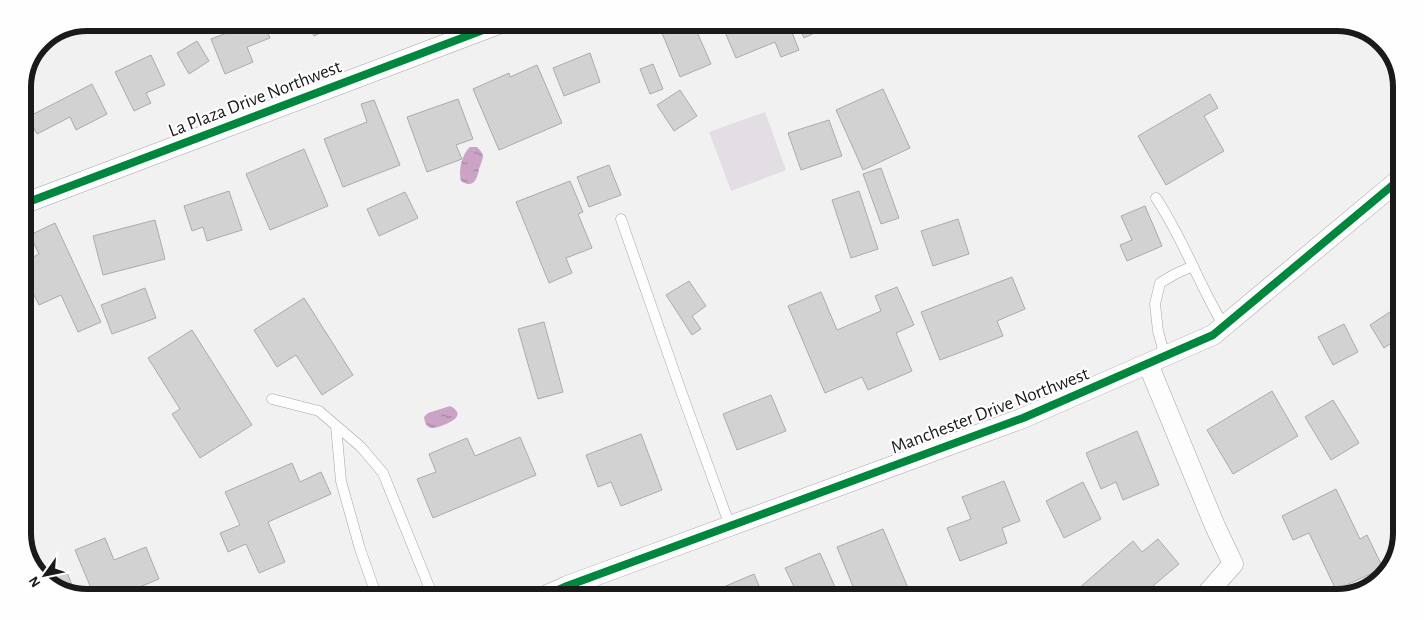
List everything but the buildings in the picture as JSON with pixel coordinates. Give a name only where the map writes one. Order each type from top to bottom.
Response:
[{"type":"street","name":"La Plaza Drive Northwest","points":[[31,201],[480,31]]},
{"type":"street","name":"Manchester Drive Northwest","points":[[559,589],[1023,418],[1214,336],[1393,185]]},
{"type":"street","points":[[1157,360],[1215,526],[1233,564],[1211,589]]},
{"type":"lane","points":[[1156,198],[1169,218],[1224,326]]},
{"type":"lane","points":[[621,220],[730,526]]},
{"type":"lane","points":[[1157,360],[1158,331],[1155,304],[1160,283],[1193,266]]},
{"type":"lane","points":[[272,399],[319,411],[362,447],[383,473],[430,589]]},
{"type":"lane","points":[[336,426],[341,481],[360,549],[374,589]]},
{"type":"shaded area","points":[[765,112],[786,170],[731,191],[709,132]]},
{"type":"water","points":[[470,147],[477,147],[483,157],[476,180],[469,184],[461,181],[460,167]]},
{"type":"water","points":[[450,406],[457,411],[458,414],[455,418],[435,428],[427,425],[424,417],[428,413]]},
{"type":"cycle path","points":[[31,201],[480,31]]},
{"type":"cycle path","points":[[560,589],[1023,418],[1213,335],[1393,185]]}]
